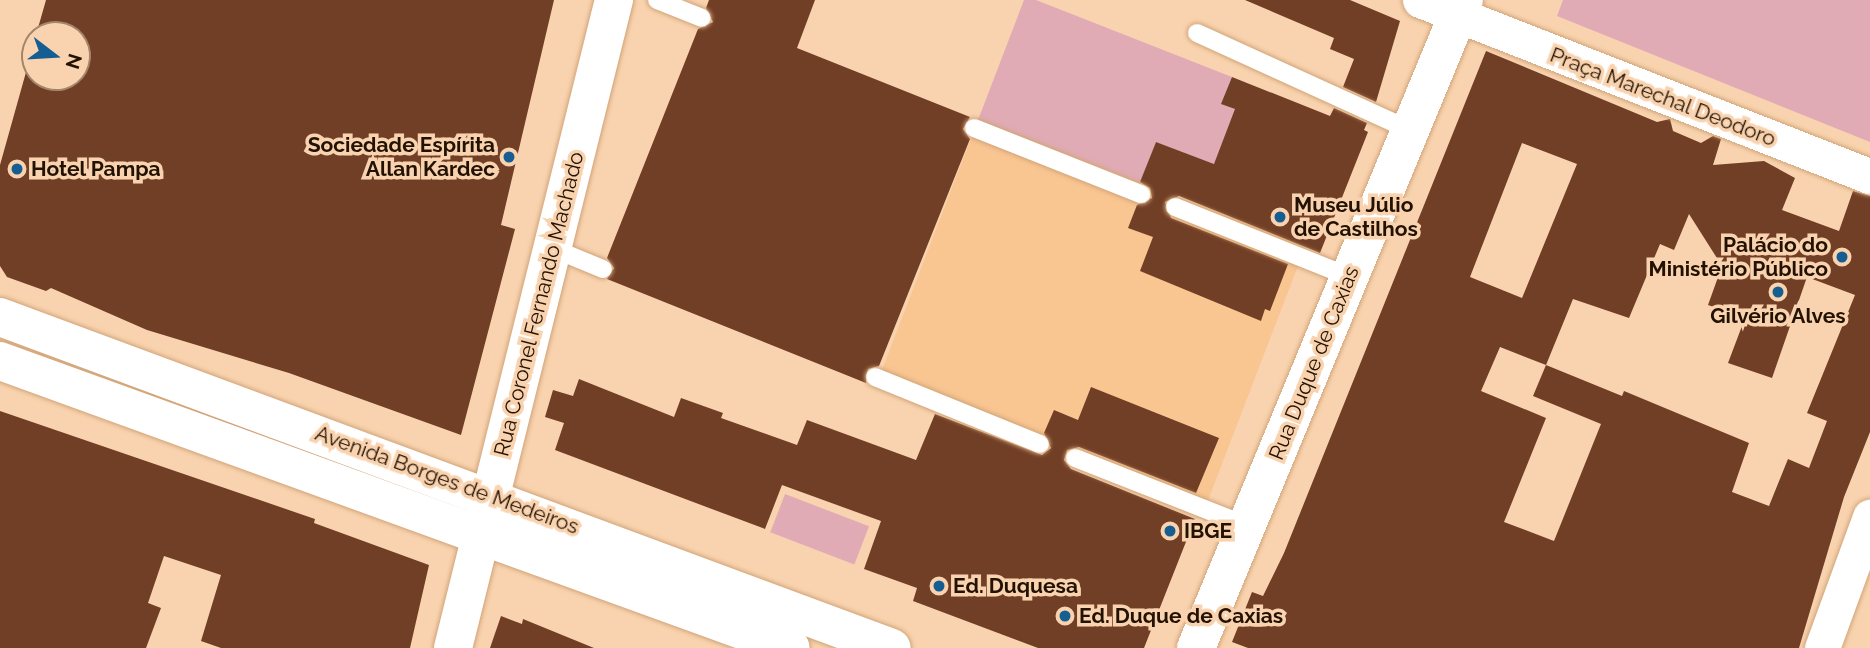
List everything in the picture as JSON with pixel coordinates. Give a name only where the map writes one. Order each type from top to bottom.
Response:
[{"type":"main road","name":"Rua Coronel Fernando Machado","points":[[453,648],[614,0]]},
{"type":"main road","name":"Rua Duque de Caxias","points":[[1196,648],[1460,8]]},
{"type":"main road","name":"Avenida Borges de Medeiros","points":[[0,317],[491,496],[892,648]]},
{"type":"main road","name":"Avenida Borges de Medeiros","points":[[0,361],[791,648]]},
{"type":"street","name":"Praça Marechal Deodoro","points":[[1420,0],[1460,8],[1870,176]]},
{"type":"street","points":[[1822,648],[1870,517]]},
{"type":"lane","points":[[657,0],[702,18]]},
{"type":"lane","points":[[1197,33],[1410,130]]},
{"type":"lane","points":[[974,128],[1141,194]]},
{"type":"lane","points":[[1175,207],[1350,277]]},
{"type":"lane","points":[[552,248],[603,269]]},
{"type":"lane","points":[[875,377],[1040,444]]},
{"type":"lane","points":[[1074,458],[1248,526]]},
{"type":"shaded area","points":[[1024,0],[1036,0],[1232,77],[1222,104],[1263,120],[1214,164],[1156,142],[1140,183],[978,120]]},
{"type":"shaded area","points":[[1563,0],[1870,0],[1870,142],[1557,16]]},
{"type":"shaded area","points":[[978,120],[1306,246],[1203,513],[876,387]]},
{"type":"shaded area","points":[[785,494],[869,526],[854,565],[770,532]]},
{"type":"building","points":[[46,0],[554,0],[501,225],[515,229],[461,435],[289,373],[147,330],[51,288],[46,291],[7,277],[0,266],[0,165],[21,90],[91,91],[91,21],[40,21]]},
{"type":"building","points":[[709,0],[815,0],[797,48],[970,117],[963,129],[970,139],[879,366],[868,369],[866,383],[607,279],[614,268],[607,258],[698,29],[713,22],[706,8]]},
{"type":"building","points":[[1245,0],[1350,0],[1400,21],[1376,102],[1343,87],[1354,59],[1330,49],[1334,38]]},
{"type":"building","points":[[1486,51],[1657,122],[1670,119],[1673,131],[1701,143],[1713,136],[1721,139],[1713,165],[1764,161],[1795,178],[1782,210],[1839,231],[1853,191],[1870,196],[1870,432],[1844,497],[1799,648],[1248,648],[1232,642],[1252,592],[1263,596],[1284,553]],"holes":[[[1522,143],[1577,164],[1522,298],[1470,277]],[[1689,214],[1722,266],[1708,305],[1745,318],[1728,363],[1772,378],[1807,277],[1855,295],[1807,413],[1827,421],[1809,468],[1788,459],[1769,506],[1732,492],[1749,443],[1624,391],[1622,396],[1546,365],[1573,299],[1629,318],[1660,244],[1674,250]],[[1500,347],[1546,365],[1533,396],[1601,424],[1554,541],[1504,522],[1546,418],[1481,391]]]},
{"type":"building","points":[[1232,77],[1330,116],[1334,108],[1367,123],[1364,130],[1368,132],[1320,253],[1179,196],[1165,202],[1171,218],[1288,264],[1270,311],[1265,309],[1261,321],[1140,271],[1153,237],[1128,228],[1137,205],[1152,198],[1150,188],[1140,182],[1156,142],[1214,164],[1235,109],[1221,104]]},
{"type":"building","points":[[579,379],[674,417],[681,398],[723,413],[721,418],[797,445],[807,420],[916,460],[935,414],[1042,455],[1051,448],[1044,433],[1054,410],[1078,420],[1091,387],[1219,438],[1196,493],[1079,447],[1067,450],[1064,460],[1071,469],[1195,519],[1144,648],[1038,648],[913,601],[917,588],[864,569],[881,521],[782,485],[765,529],[555,450],[564,423],[545,417],[553,390],[573,396]]},
{"type":"building","points":[[0,411],[315,519],[314,523],[429,565],[410,648],[221,648],[201,641],[221,575],[164,556],[148,603],[161,608],[146,648],[0,648]]},
{"type":"building","points":[[501,616],[522,624],[523,619],[594,648],[490,648]]},
{"type":"place","name":"Sociedade Espírita Allan Kardec","points":[[509,157]]},
{"type":"place","name":"Hotel Pampa","points":[[17,169]]},
{"type":"place","name":"Museu Júlio de Castilhos","points":[[1280,217]]},
{"type":"place","name":"Palácio do Ministério Público","points":[[1842,257]]},
{"type":"place","name":"Gilvério Alves","points":[[1778,292]]},
{"type":"place","name":"IBGE","points":[[1170,531]]},
{"type":"place","name":"Ed. Duquesa","points":[[939,586]]},
{"type":"place","name":"Ed. Duque de Caxias","points":[[1065,616]]}]
